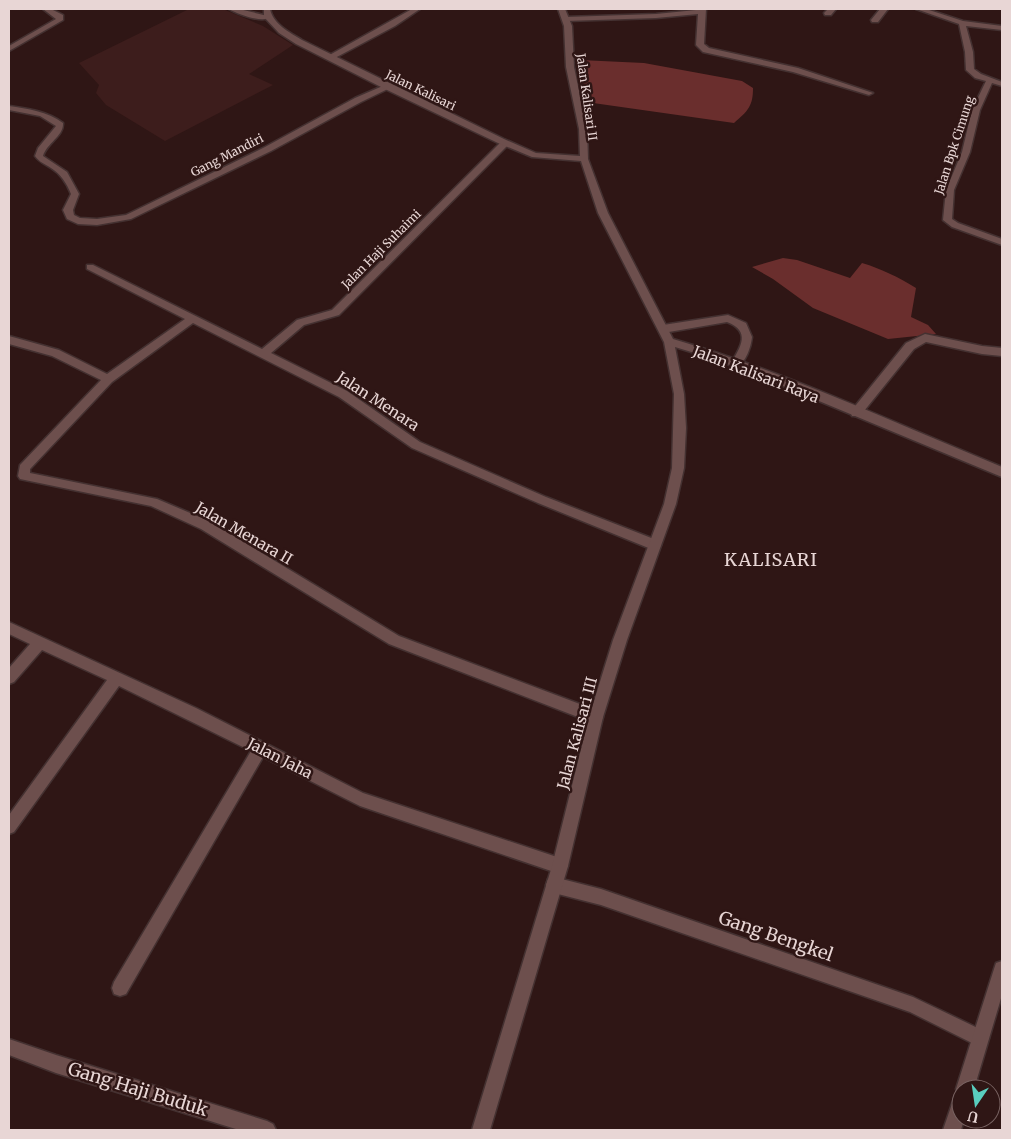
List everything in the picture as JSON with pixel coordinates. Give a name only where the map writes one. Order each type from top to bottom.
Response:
[{"type":"street","points":[[9,49],[59,20],[60,17],[57,14],[46,9]]},
{"type":"street","points":[[233,9],[251,15],[267,13]]},
{"type":"street","points":[[330,57],[416,9]]},
{"type":"street","name":"Jalan Kalisari II","points":[[562,9],[569,34],[570,67],[582,130],[584,160]]},
{"type":"street","points":[[875,20],[884,9]]},
{"type":"street","points":[[920,9],[933,10],[962,23],[1001,26]]},
{"type":"street","points":[[566,18],[656,16],[702,10],[700,45],[706,50],[795,70],[869,93]]},
{"type":"street","name":"Jalan Kalisari","points":[[267,13],[282,31],[388,87],[505,143],[535,155],[584,160]]},
{"type":"street","points":[[962,23],[970,52],[970,70],[978,76],[1002,84]]},
{"type":"street","name":"Jalan Bpk Cimung","points":[[990,80],[976,110],[966,152],[950,190],[946,213],[948,220],[955,225],[1002,242]]},
{"type":"street","name":"Gang Mandiri","points":[[9,108],[42,115],[60,125],[56,135],[40,149],[38,156],[55,166],[70,181],[75,194],[68,210],[70,217],[78,221],[97,222],[128,218],[268,149],[358,100],[388,87]]},
{"type":"street","name":"Jalan Haji Suhaimi","points":[[264,353],[301,322],[335,313],[505,143]]},
{"type":"street","points":[[584,160],[603,213],[669,342]]},
{"type":"street","name":"Jalan Menara","points":[[90,267],[343,394],[416,445],[542,500],[656,545]]},
{"type":"street","points":[[663,329],[728,318],[735,320],[746,332],[748,341],[744,353],[736,363]]},
{"type":"street","name":"Jalan Menara II","points":[[192,319],[108,379],[24,468],[24,476],[153,502],[205,525],[394,640],[596,717]]},
{"type":"street","points":[[856,413],[910,346],[917,341],[925,338],[982,350],[1002,352]]},
{"type":"street","points":[[9,340],[54,353],[108,379]]},
{"type":"street","name":"Jalan Kalisari Raya","points":[[669,342],[736,363],[1002,472]]},
{"type":"street","name":"Jalan Kalisari III","points":[[481,1130],[560,866],[596,717],[620,640],[670,504],[680,447],[679,394],[669,342]]},
{"type":"street","name":"Jalan Jaha","points":[[9,628],[191,713],[360,799],[560,866]]},
{"type":"street","points":[[9,678],[40,643]]},
{"type":"street","points":[[9,827],[116,679]]},
{"type":"street","points":[[120,988],[261,748]]},
{"type":"street","name":"Gang Bengkel","points":[[554,885],[601,897],[912,1005],[980,1038]]},
{"type":"street","points":[[968,1079],[1002,969]]},
{"type":"street","name":"Gang Haji Buduk","points":[[9,1047],[56,1064],[268,1130]]},
{"type":"shaded area","points":[[189,9],[223,9],[263,26],[293,45],[249,74],[273,85],[165,141],[106,105],[96,93],[99,85],[79,63]]},
{"type":"shaded area","points":[[580,60],[644,63],[742,81],[753,88],[751,104],[734,123],[586,102]]},
{"type":"shaded area","points":[[783,258],[797,260],[850,278],[862,263],[896,277],[916,288],[911,317],[928,325],[936,334],[888,339],[813,308],[773,279],[752,267]]},
{"type":"district","name":"KALISARI","points":[[771,559]]}]
